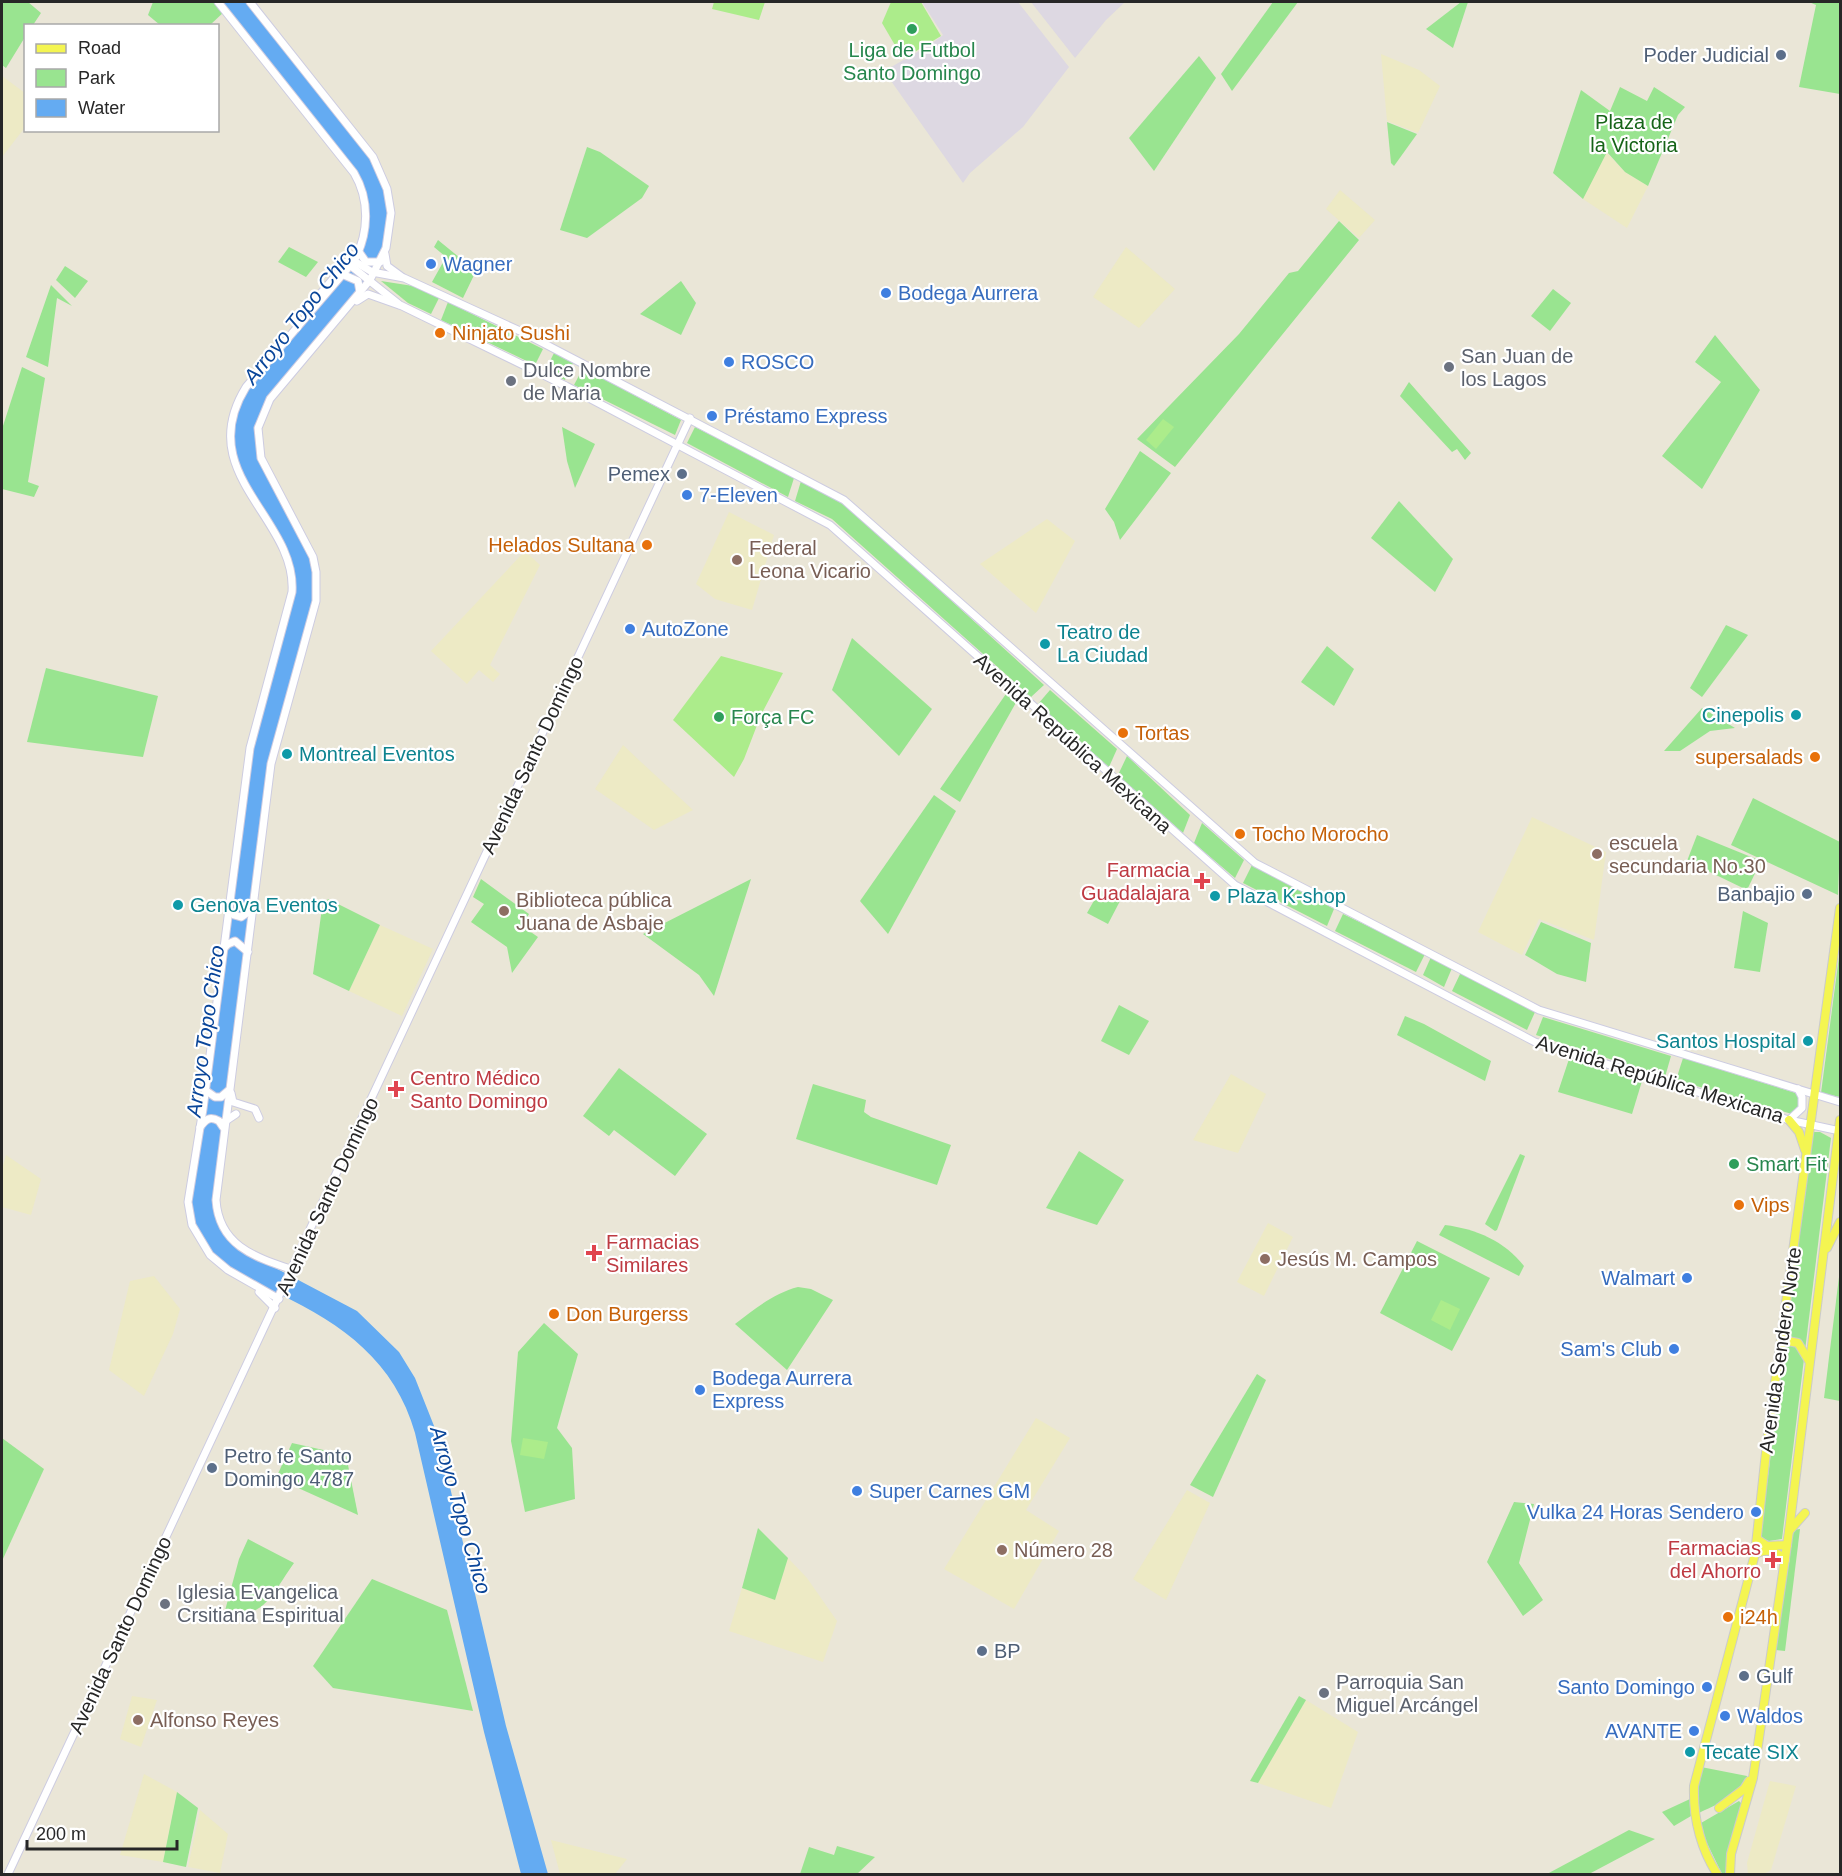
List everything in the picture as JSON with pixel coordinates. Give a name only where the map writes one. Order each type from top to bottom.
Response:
[{"type":"main road","points":[[218,2],[359,182],[364,200],[366,228],[356,261],[296,328],[243,393],[231,435],[235,460],[242,480],[288,559],[293,579],[292,592],[250,748],[202,1124],[188,1194],[192,1225],[210,1255],[246,1281],[275,1308]]},
{"type":"main road","points":[[250,2],[366,147],[378,166],[387,189],[391,213],[386,248],[387,266],[404,278]]},
{"type":"main road","points":[[296,328],[352,255],[360,234],[364,200]]},
{"type":"main road","points":[[259,1118],[255,1109],[231,1101],[246,948],[254,908],[271,764],[316,602],[317,588],[313,557],[261,458],[258,428],[270,399],[348,307],[386,248]]},
{"type":"main road","name":"Avenida República Mexicana","points":[[356,261],[373,271],[404,278],[520,331],[690,418],[849,504],[1255,862],[1539,1010],[1840,1102]]},
{"type":"main road","name":"Avenida República Mexicana","points":[[373,271],[400,305],[537,372],[830,525],[1235,885],[1535,1042],[1789,1120],[1840,1130]]},
{"type":"main road","points":[[345,275],[358,281],[360,290]]},
{"type":"main road","points":[[348,307],[364,295],[400,305]]},
{"type":"main road","name":"Avenida Santo Domingo","points":[[8,1875],[690,418]]},
{"type":"main road","points":[[229,910],[237,916],[247,914],[254,908]]},
{"type":"main road","name":"Avenida Sendero Norte","points":[[1717,1875],[1700,1841],[1694,1786],[1755,1554],[1840,908]]},
{"type":"main road","points":[[224,948],[235,941],[246,948]]},
{"type":"main road","points":[[237,1041],[226,1092],[216,1200],[217,1214],[222,1227],[239,1248],[291,1273]]},
{"type":"main road","points":[[1798,1089],[1802,1097],[1802,1108],[1789,1120],[1799,1132],[1806,1153]]},
{"type":"main road","points":[[206,1091],[215,1097],[226,1092]]},
{"type":"main road","points":[[223,1125],[236,1114]]},
{"type":"main road","points":[[202,1124],[212,1118],[223,1125]]},
{"type":"main road","name":"Avenida Sendero Norte","points":[[1730,1875],[1731,1854],[1749,1791],[1758,1746],[1789,1531],[1840,1120]]},
{"type":"main road","points":[[1824,1254],[1840,1222]]},
{"type":"main road","points":[[246,1281],[280,1297]]},
{"type":"main road","points":[[1781,1344],[1788,1341],[1798,1343],[1810,1363]]},
{"type":"main road","points":[[1789,1531],[1805,1513]]},
{"type":"main road","points":[[1757,1539],[1767,1545],[1787,1545]]},
{"type":"main road","points":[[1755,1554],[1766,1550],[1780,1555],[1785,1560]]},
{"type":"main road","points":[[1719,1808],[1747,1785],[1758,1746]]},
{"type":"shaded area","points":[[922,2],[1018,2],[1069,67],[1023,127],[970,173],[963,183],[884,71],[943,35]]},
{"type":"shaded area","points":[[1031,2],[1125,2],[1106,20],[1075,58]]},
{"type":"shaded area","points":[[1381,54],[1419,70],[1440,86],[1418,133],[1387,121]]},
{"type":"shaded area","points":[[2,76],[24,92],[24,129],[2,157]]},
{"type":"shaded area","points":[[1606,152],[1625,172],[1648,186],[1627,228],[1583,199]]},
{"type":"shaded area","points":[[1340,190],[1375,220],[1359,238],[1326,209]]},
{"type":"shaded area","points":[[1126,247],[1175,289],[1139,328],[1093,297]]},
{"type":"shaded area","name":"Federal Leona Vicario","points":[[729,512],[774,535],[752,610],[715,599],[696,584]]},
{"type":"shaded area","points":[[1047,519],[1075,541],[1036,613],[980,564]]},
{"type":"shaded area","points":[[525,551],[540,565],[490,665],[500,674],[493,682],[479,670],[467,684],[431,651]]},
{"type":"shaded area","points":[[623,745],[693,810],[654,830],[595,789]]},
{"type":"shaded area","points":[[1532,817],[1606,852],[1594,940],[1539,919],[1522,955],[1478,932]]},
{"type":"shaded area","points":[[380,925],[433,949],[402,1016],[349,991]]},
{"type":"shaded area","points":[[1231,1074],[1266,1094],[1238,1153],[1193,1140]]},
{"type":"shaded area","points":[[6,1155],[41,1179],[31,1215],[2,1207],[2,1169]]},
{"type":"shaded area","name":"Jesús M. Campos","points":[[1268,1223],[1293,1237],[1264,1296],[1237,1282]]},
{"type":"shaded area","points":[[154,1276],[180,1309],[173,1334],[144,1396],[109,1370],[130,1281]]},
{"type":"shaded area","name":"Número 28","points":[[1036,1418],[1070,1438],[1026,1510],[1059,1531],[1014,1609],[944,1569]]},
{"type":"shaded area","points":[[1187,1490],[1210,1503],[1166,1600],[1133,1579]]},
{"type":"shaded area","points":[[788,1558],[807,1578],[837,1621],[823,1662],[729,1631],[742,1588],[775,1600]]},
{"type":"shaded area","name":"Alfonso Reyes","points":[[132,1696],[157,1700],[141,1747],[120,1739]]},
{"type":"shaded area","points":[[1306,1700],[1358,1732],[1331,1808],[1258,1783]]},
{"type":"shaded area","points":[[144,1774],[177,1792],[163,1862],[120,1855]]},
{"type":"shaded area","points":[[1770,1781],[1796,1786],[1771,1870],[1764,1874],[1748,1874],[1747,1863]]},
{"type":"shaded area","points":[[200,1810],[228,1834],[220,1873],[188,1867]]},
{"type":"shaded area","points":[[551,1840],[627,1859],[615,1874],[560,1874]]},
{"type":"green space","points":[[2,2],[28,2],[41,13],[34,24],[24,24],[24,39],[6,68],[2,65]]},
{"type":"green space","points":[[153,2],[219,2],[225,11],[211,24],[159,24],[148,15]]},
{"type":"green space","points":[[714,2],[765,2],[759,20],[712,9]]},
{"type":"green space","name":"Liga de Futbol Santo Domingo","points":[[891,2],[921,2],[941,36],[903,59],[882,23]]},
{"type":"green space","points":[[1273,2],[1298,2],[1232,91],[1221,74]]},
{"type":"green space","points":[[1461,2],[1468,2],[1453,48],[1426,29]]},
{"type":"green space","points":[[1809,2],[1840,2],[1840,94],[1799,87],[1816,5]]},
{"type":"green space","points":[[1199,56],[1216,78],[1154,171],[1129,138]]},
{"type":"green space","name":"Plaza de la Victoria","points":[[1620,87],[1647,101],[1654,87],[1685,107],[1678,115],[1648,186],[1625,172],[1607,152],[1583,199],[1553,173],[1581,90],[1610,111]]},
{"type":"green space","points":[[1387,122],[1417,134],[1394,166],[1391,163]]},
{"type":"green space","points":[[587,147],[600,152],[649,186],[642,198],[587,238],[560,230]]},
{"type":"green space","points":[[1339,221],[1359,240],[1175,467],[1137,439],[1239,334],[1289,273],[1298,271]]},
{"type":"green space","points":[[438,240],[476,271],[463,298],[432,282],[446,257],[434,247]]},
{"type":"green space","points":[[289,247],[318,262],[306,277],[278,262]]},
{"type":"green space","points":[[65,266],[88,281],[75,298],[56,280]]},
{"type":"green space","points":[[381,281],[413,286],[439,298],[431,314],[408,303]]},
{"type":"green space","points":[[681,281],[696,303],[681,335],[640,314]]},
{"type":"green space","points":[[51,285],[72,306],[57,298],[48,367],[26,357]]},
{"type":"green space","points":[[1553,289],[1571,303],[1550,331],[1531,316]]},
{"type":"green space","points":[[448,302],[543,349],[535,365],[441,320]]},
{"type":"green space","points":[[1715,335],[1760,390],[1702,489],[1662,456],[1721,382],[1695,362]]},
{"type":"green space","points":[[554,353],[573,363],[565,380],[545,371]]},
{"type":"green space","points":[[22,367],[45,378],[28,482],[39,486],[34,497],[2,489],[2,429]]},
{"type":"green space","points":[[583,368],[681,420],[675,435],[574,385]]},
{"type":"green space","points":[[1409,382],[1471,453],[1465,460],[1457,449],[1452,452],[1400,396]]},
{"type":"green space","points":[[1163,419],[1174,427],[1156,449],[1146,440]]},
{"type":"green space","points":[[562,427],[595,444],[575,488],[567,461]]},
{"type":"green space","points":[[695,427],[794,478],[788,497],[687,443]]},
{"type":"green space","points":[[1140,451],[1171,473],[1120,540],[1114,522],[1105,509]]},
{"type":"green space","points":[[801,481],[845,504],[1044,685],[1031,697],[832,519],[795,501]]},
{"type":"green space","points":[[1399,501],[1453,559],[1435,592],[1371,538]]},
{"type":"green space","points":[[1726,625],[1748,635],[1702,697],[1690,688]]},
{"type":"green space","points":[[852,638],[932,709],[899,756],[832,690]]},
{"type":"green space","points":[[1327,646],[1354,669],[1334,706],[1301,682]]},
{"type":"green space","name":"Força FC","points":[[721,656],[783,673],[761,715],[744,759],[734,777],[673,720]]},
{"type":"green space","points":[[46,668],[158,696],[143,757],[27,742]]},
{"type":"green space","points":[[1050,690],[1117,749],[1109,767],[1038,704]]},
{"type":"green space","points":[[1008,691],[1018,699],[960,802],[940,789]]},
{"type":"green space","points":[[1702,708],[1735,728],[1710,731],[1680,751],[1664,751]]},
{"type":"green space","points":[[1127,756],[1190,815],[1183,833],[1118,775]]},
{"type":"green space","points":[[934,795],[956,811],[888,934],[860,901]]},
{"type":"green space","points":[[1753,798],[1840,842],[1838,895],[1731,845]]},
{"type":"green space","points":[[1202,823],[1244,860],[1235,878],[1194,843]]},
{"type":"green space","points":[[1697,835],[1761,861],[1747,890],[1687,861]]},
{"type":"green space","points":[[1252,865],[1334,909],[1327,926],[1243,883]]},
{"type":"green space","points":[[481,879],[529,914],[522,926],[538,937],[512,973],[507,947],[471,922],[484,904],[473,897]]},
{"type":"green space","points":[[751,879],[714,996],[699,975],[643,934]]},
{"type":"green space","points":[[1100,890],[1120,901],[1108,924],[1087,913]]},
{"type":"green space","points":[[328,899],[380,925],[349,991],[313,974],[322,908]]},
{"type":"green space","points":[[1743,911],[1768,923],[1760,972],[1734,968]]},
{"type":"green space","points":[[1343,914],[1425,954],[1416,972],[1335,931]]},
{"type":"green space","points":[[1541,922],[1591,943],[1586,982],[1557,974],[1525,955]]},
{"type":"green space","points":[[1840,949],[1840,1097],[1821,1093]]},
{"type":"green space","points":[[1431,957],[1452,968],[1444,987],[1423,975]]},
{"type":"green space","points":[[1461,972],[1535,1012],[1527,1030],[1452,991]]},
{"type":"green space","points":[[1119,1005],[1149,1021],[1129,1055],[1101,1041]]},
{"type":"green space","points":[[1405,1016],[1491,1061],[1485,1081],[1397,1035]]},
{"type":"green space","points":[[1543,1017],[1671,1056],[1665,1077],[1536,1035]]},
{"type":"green space","points":[[1683,1058],[1799,1094],[1801,1106],[1792,1114],[1676,1080]]},
{"type":"green space","points":[[1569,1059],[1642,1081],[1632,1114],[1558,1092]]},
{"type":"green space","points":[[619,1068],[707,1134],[675,1176],[614,1130],[609,1136],[583,1116]]},
{"type":"green space","points":[[813,1084],[866,1100],[864,1112],[871,1117],[951,1145],[937,1185],[796,1139]]},
{"type":"green space","points":[[1813,1132],[1820,1132],[1831,1138],[1782,1539],[1769,1541],[1760,1537]]},
{"type":"green space","points":[[1079,1151],[1124,1180],[1097,1225],[1046,1208]]},
{"type":"green space","points":[[1520,1154],[1525,1156],[1495,1231],[1485,1224]]},
{"type":"green space","points":[[1445,1225],[1479,1233],[1499,1243],[1524,1266],[1519,1276],[1439,1235]]},
{"type":"green space","points":[[1417,1241],[1490,1278],[1452,1351],[1380,1313]]},
{"type":"green space","points":[[1840,1269],[1840,1401],[1824,1398]]},
{"type":"green space","points":[[798,1287],[811,1289],[833,1300],[787,1370],[735,1324],[773,1297]]},
{"type":"green space","points":[[1441,1300],[1460,1309],[1450,1330],[1431,1320]]},
{"type":"green space","points":[[544,1323],[578,1354],[557,1428],[572,1448],[575,1499],[525,1512],[511,1441],[518,1352]]},
{"type":"green space","points":[[1257,1374],[1266,1380],[1213,1497],[1190,1485]]},
{"type":"green space","points":[[2,1438],[44,1469],[2,1561]]},
{"type":"green space","points":[[523,1438],[548,1442],[544,1459],[520,1455]]},
{"type":"green space","points":[[292,1443],[346,1455],[358,1515],[276,1478]]},
{"type":"green space","points":[[1514,1502],[1534,1504],[1519,1563],[1543,1600],[1523,1616],[1487,1562]]},
{"type":"green space","points":[[758,1528],[788,1558],[775,1600],[742,1588]]},
{"type":"green space","points":[[1800,1529],[1785,1651],[1776,1650],[1793,1530]]},
{"type":"green space","points":[[248,1539],[294,1563],[273,1595],[259,1608],[250,1613],[223,1618],[239,1559]]},
{"type":"green space","points":[[372,1579],[447,1610],[473,1711],[333,1688],[313,1666]]},
{"type":"green space","points":[[1299,1696],[1306,1700],[1258,1783],[1250,1781]]},
{"type":"green space","points":[[1701,1767],[1747,1776],[1741,1789],[1735,1794],[1699,1813],[1698,1785]]},
{"type":"green space","points":[[177,1792],[198,1808],[186,1867],[163,1862]]},
{"type":"green space","points":[[1690,1799],[1691,1816],[1674,1826],[1662,1812]]},
{"type":"green space","points":[[1739,1801],[1742,1804],[1726,1857],[1726,1874],[1722,1874],[1706,1841],[1701,1823]]},
{"type":"green space","points":[[1629,1830],[1655,1839],[1589,1874],[1547,1874]]},
{"type":"green space","points":[[837,1846],[875,1857],[857,1874],[800,1874],[809,1847],[834,1855]]},
{"type":"water","points":[[218,2],[250,2],[376,163],[391,213],[380,262],[264,408],[258,448],[313,557],[317,588],[276,742],[216,1187],[222,1227],[249,1254],[357,1311],[399,1352],[415,1378],[438,1436],[506,1726],[548,1874],[521,1874],[484,1732],[415,1433],[406,1408],[380,1366],[345,1332],[302,1306],[244,1278],[212,1256],[205,1247],[189,1211],[243,788],[292,592],[291,566],[242,480],[231,435],[243,393],[354,261],[366,228],[359,182]]},
{"type":"place","name":"Liga de Futbol Santo Domingo","points":[[912,29]]},
{"type":"place","name":"Poder Judicial","points":[[1781,55]]},
{"type":"place","name":"Wagner","points":[[431,264]]},
{"type":"place","name":"Bodega Aurrera","points":[[886,293]]},
{"type":"place","name":"Ninjato Sushi","points":[[440,333]]},
{"type":"place","name":"ROSCO","points":[[729,362]]},
{"type":"place","name":"San Juan de los Lagos","points":[[1449,367]]},
{"type":"place","name":"Dulce Nombre de Maria","points":[[511,381]]},
{"type":"place","name":"Préstamo Express","points":[[712,416]]},
{"type":"place","name":"Pemex","points":[[682,474]]},
{"type":"place","name":"7-Eleven","points":[[687,495]]},
{"type":"place","name":"Helados Sultana","points":[[647,545]]},
{"type":"place","name":"Federal Leona Vicario","points":[[737,560]]},
{"type":"place","name":"AutoZone","points":[[630,629]]},
{"type":"place","name":"Teatro de La Ciudad","points":[[1045,644]]},
{"type":"place","name":"Cinepolis","points":[[1796,715]]},
{"type":"place","name":"Força FC","points":[[719,717]]},
{"type":"place","name":"Tortas","points":[[1123,733]]},
{"type":"place","name":"Montreal Eventos","points":[[287,754]]},
{"type":"place","name":"supersalads","points":[[1815,757]]},
{"type":"place","name":"Tocho Morocho","points":[[1240,834]]},
{"type":"place","name":"escuela secundaria No.30","points":[[1597,854]]},
{"type":"place","name":"Farmacia Guadalajara","points":[[1202,881]]},
{"type":"place","name":"Banbajio","points":[[1807,894]]},
{"type":"place","name":"Plaza K-shop","points":[[1215,896]]},
{"type":"place","name":"Genova Eventos","points":[[178,905]]},
{"type":"place","name":"Biblioteca pública Juana de Asbaje","points":[[504,911]]},
{"type":"place","name":"Santos Hospital","points":[[1808,1041]]},
{"type":"place","name":"Centro Médico Santo Domingo","points":[[396,1089]]},
{"type":"place","name":"Smart Fit","points":[[1734,1164]]},
{"type":"place","name":"Vips","points":[[1739,1205]]},
{"type":"place","name":"Farmacias Similares","points":[[594,1253]]},
{"type":"place","name":"Jesús M. Campos","points":[[1265,1259]]},
{"type":"place","name":"Walmart","points":[[1687,1278]]},
{"type":"place","name":"Don Burgerss","points":[[554,1314]]},
{"type":"place","name":"Sam's Club","points":[[1674,1349]]},
{"type":"place","name":"Bodega Aurrera Express","points":[[700,1390]]},
{"type":"place","name":"Petro fe Santo Domingo 4787","points":[[212,1468]]},
{"type":"place","name":"Super Carnes GM","points":[[857,1491]]},
{"type":"place","name":"Vulka 24 Horas Sendero","points":[[1756,1512]]},
{"type":"place","name":"Número 28","points":[[1002,1550]]},
{"type":"place","name":"Farmacias del Ahorro","points":[[1773,1560]]},
{"type":"place","name":"Iglesia Evangelica Crsitiana Espiritual","points":[[165,1604]]},
{"type":"place","name":"i24h","points":[[1728,1617]]},
{"type":"place","name":"BP","points":[[982,1651]]},
{"type":"place","name":"Gulf","points":[[1744,1676]]},
{"type":"place","name":"Santo Domingo","points":[[1707,1687]]},
{"type":"place","name":"Parroquia San Miguel Arcángel","points":[[1324,1693]]},
{"type":"place","name":"Waldos","points":[[1725,1716]]},
{"type":"place","name":"Alfonso Reyes","points":[[138,1720]]},
{"type":"place","name":"AVANTE","points":[[1694,1731]]},
{"type":"place","name":"Tecate SIX","points":[[1690,1752]]},
{"type":"water label","name":"Arroyo Topo Chico","points":[[301,313]]},
{"type":"water label","name":"Arroyo Topo Chico","points":[[205,1031]]},
{"type":"water label","name":"Arroyo Topo Chico","points":[[461,1510]]}]
